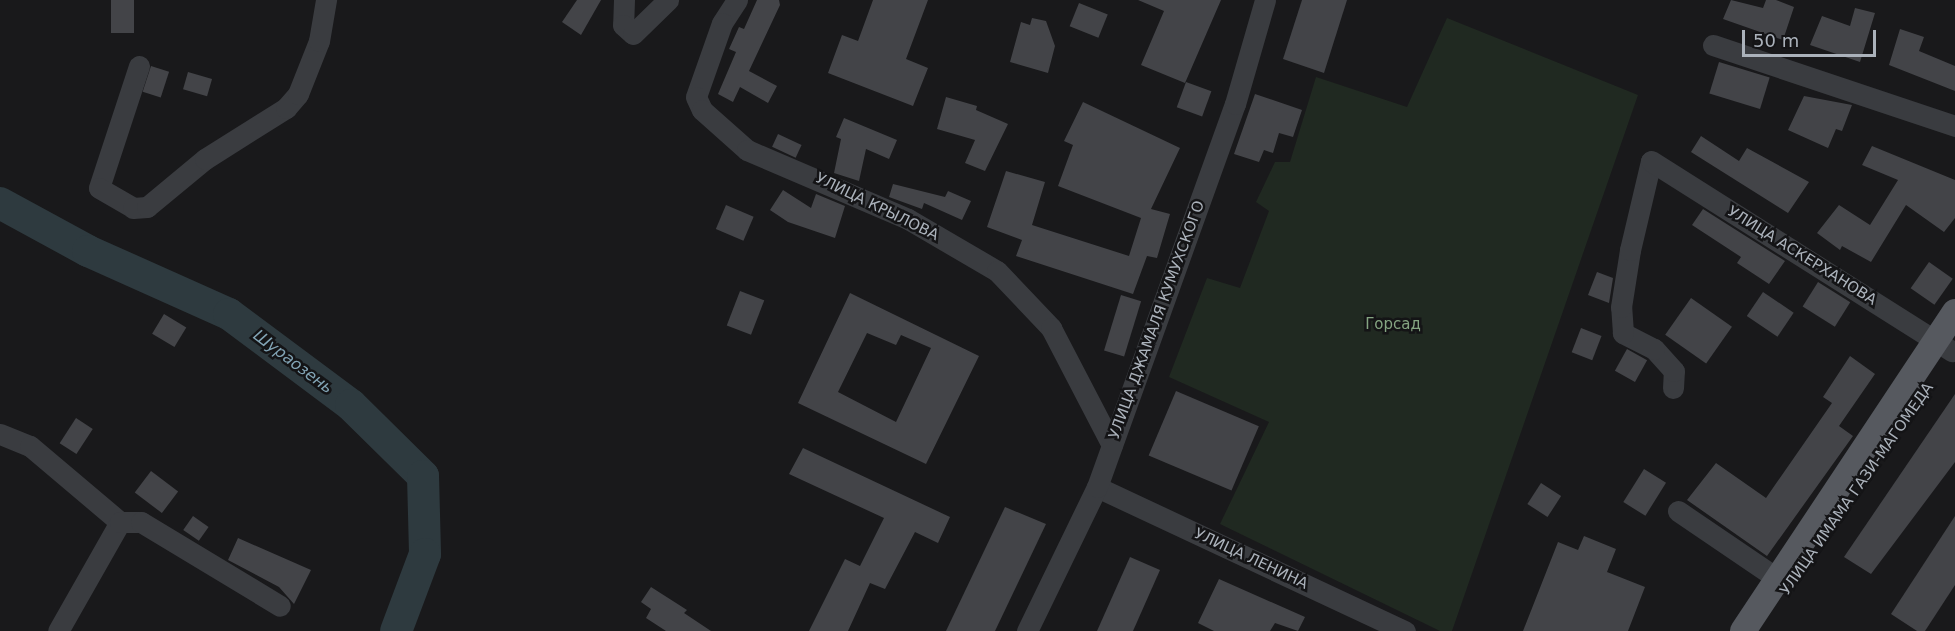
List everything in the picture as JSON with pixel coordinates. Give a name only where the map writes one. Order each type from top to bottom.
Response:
[{"type":"main road","points":[[1743,631],[1778,579],[1949,347],[1955,312]]},
{"type":"main road","name":"УЛИЦА ИМАМА ГАЗИ-МАГОМЕДА","points":[[1759,631],[1949,347]]},
{"type":"street","points":[[139,66],[99,188],[133,208],[147,207],[205,159],[286,108],[298,94],[320,41],[326,0]]},
{"type":"street","points":[[624,0],[623,25],[633,34],[668,0]]},
{"type":"street","name":"УЛИЦА КРЫЛОВА","points":[[737,0],[722,23],[696,97],[702,110],[747,150],[908,219],[997,271],[1051,328],[1112,445]]},
{"type":"street","name":"УЛИЦА ДЖАМАЛЯ КУМУХСКОГО","points":[[1027,631],[1097,487],[1235,104],[1265,0]]},
{"type":"street","points":[[1713,45],[1955,126]]},
{"type":"street","name":"УЛИЦА АСКЕРХАНОВА","points":[[1673,388],[1674,371],[1668,364],[1654,349],[1623,333],[1621,307],[1630,249],[1651,161],[1949,347]]},
{"type":"street","points":[[0,434],[30,446],[120,522],[141,522],[280,606]]},
{"type":"street","name":"УЛИЦА ЛЕНИНА","points":[[1097,487],[1405,631]]},
{"type":"street","points":[[1678,511],[1778,579]]},
{"type":"street","points":[[58,631],[120,522]]},
{"type":"green space","name":"Горсад","points":[[1447,18],[1638,95],[1452,631],[1440,631],[1220,524],[1269,422],[1169,377],[1207,278],[1240,288],[1269,211],[1256,202],[1275,162],[1290,162],[1316,77],[1407,107]]},
{"type":"building","points":[[111,0],[134,0],[134,33],[111,33]]},
{"type":"building","points":[[577,0],[601,0],[581,35],[562,22]]},
{"type":"building","points":[[757,0],[779,0],[780,5],[749,71],[777,86],[768,103],[740,87],[733,102],[718,94],[736,52],[729,49],[739,27],[744,29]]},
{"type":"building","points":[[873,0],[928,0],[906,59],[928,68],[913,106],[828,73],[842,35],[858,41]]},
{"type":"building","points":[[1138,0],[1221,0],[1185,83],[1141,65],[1164,11]]},
{"type":"building","points":[[1302,0],[1347,0],[1324,73],[1283,59]]},
{"type":"building","points":[[1731,0],[1763,8],[1766,0],[1776,0],[1794,7],[1783,40],[1723,19]]},
{"type":"building","points":[[1079,3],[1108,15],[1098,38],[1070,26]]},
{"type":"building","points":[[1855,8],[1875,13],[1860,62],[1810,45],[1822,16],[1850,26]]},
{"type":"building","points":[[1032,18],[1046,21],[1055,46],[1048,73],[1010,62],[1021,22],[1030,25]]},
{"type":"building","points":[[1900,29],[1924,37],[1919,51],[1955,66],[1955,91],[1889,65]]},
{"type":"building","points":[[1719,62],[1770,77],[1760,109],[1709,94]]},
{"type":"building","points":[[151,66],[169,72],[161,98],[143,92]]},
{"type":"building","points":[[188,72],[212,79],[207,96],[183,89]]},
{"type":"building","points":[[1186,82],[1211,91],[1202,117],[1177,107]]},
{"type":"building","points":[[1255,94],[1302,110],[1293,137],[1279,133],[1273,153],[1264,150],[1259,162],[1234,154]]},
{"type":"building","points":[[1804,96],[1852,105],[1842,131],[1836,129],[1828,148],[1788,130]]},
{"type":"building","points":[[946,97],[977,106],[976,110],[1008,124],[985,171],[965,163],[975,140],[937,129]]},
{"type":"building","points":[[1083,102],[1180,148],[1151,209],[1170,214],[1157,258],[1147,256],[1133,294],[1016,256],[1022,240],[987,227],[1006,171],[1045,182],[1032,225],[1129,256],[1141,218],[1058,186],[1073,145],[1064,141]]},
{"type":"building","points":[[844,118],[897,140],[889,159],[866,149],[859,181],[834,173],[841,139],[836,137]]},
{"type":"building","points":[[778,134],[802,145],[796,158],[772,147]]},
{"type":"building","points":[[1701,136],[1739,161],[1747,148],[1809,182],[1788,213],[1691,152]]},
{"type":"building","points":[[1872,146],[1955,180],[1955,218],[1944,232],[1906,205],[1871,262],[1842,246],[1840,250],[1817,233],[1839,205],[1870,225],[1898,180],[1862,165]]},
{"type":"building","points":[[893,184],[945,197],[948,191],[971,201],[962,220],[924,203],[922,209],[889,197]]},
{"type":"building","points":[[783,190],[811,208],[816,194],[845,206],[835,238],[788,222],[770,210]]},
{"type":"building","points":[[726,205],[754,217],[743,241],[716,229]]},
{"type":"building","points":[[1703,209],[1785,261],[1769,284],[1737,263],[1741,257],[1692,225]]},
{"type":"building","points":[[1929,262],[1953,279],[1934,305],[1911,288]]},
{"type":"building","points":[[1597,272],[1613,278],[1609,303],[1588,295]]},
{"type":"building","points":[[1818,282],[1850,302],[1835,327],[1803,307]]},
{"type":"building","points":[[740,291],[764,300],[751,335],[727,326]]},
{"type":"building","points":[[1763,292],[1794,313],[1777,337],[1747,316]]},
{"type":"building","points":[[850,293],[979,356],[926,464],[798,403]],"holes":[[[867,333],[896,345],[901,335],[931,348],[896,422],[838,392]]]},
{"type":"building","points":[[1121,295],[1141,301],[1124,357],[1104,350]]},
{"type":"building","points":[[1691,298],[1732,327],[1706,364],[1665,335]]},
{"type":"building","points":[[164,314],[186,327],[174,347],[152,334]]},
{"type":"building","points":[[1581,328],[1602,336],[1592,360],[1572,352]]},
{"type":"building","points":[[1627,349],[1647,360],[1635,382],[1615,371]]},
{"type":"building","points":[[1850,356],[1875,374],[1839,426],[1853,436],[1767,556],[1687,500],[1716,463],[1766,498],[1832,403],[1823,397]]},
{"type":"building","points":[[1176,391],[1259,426],[1231,491],[1149,455]]},
{"type":"building","points":[[1955,394],[1955,462],[1871,574],[1844,557]]},
{"type":"building","points":[[76,418],[93,429],[76,454],[60,443]]},
{"type":"building","points":[[803,448],[950,517],[938,543],[915,532],[885,589],[870,583],[848,631],[809,631],[845,559],[860,566],[884,518],[789,474]]},
{"type":"building","points":[[1644,469],[1666,483],[1645,516],[1623,502]]},
{"type":"building","points":[[151,471],[178,491],[162,513],[135,493]]},
{"type":"building","points":[[1541,483],[1561,496],[1548,517],[1527,504]]},
{"type":"building","points":[[1005,507],[1046,524],[995,631],[946,631]]},
{"type":"building","points":[[193,516],[209,527],[199,541],[183,530]]},
{"type":"building","points":[[1955,516],[1955,585],[1925,631],[1917,631],[1891,614]]},
{"type":"building","points":[[1584,536],[1616,549],[1607,572],[1645,587],[1628,631],[1523,631],[1558,542],[1578,550]]},
{"type":"building","points":[[238,538],[311,570],[294,604],[279,587],[228,560]]},
{"type":"building","points":[[1130,557],[1160,570],[1133,631],[1097,631]]},
{"type":"building","points":[[1219,579],[1305,617],[1298,631],[1275,623],[1270,631],[1214,631],[1198,623]]},
{"type":"building","points":[[651,587],[687,610],[684,613],[711,631],[666,631],[646,618],[651,609],[641,602]]},
{"type":"waterway","name":"Шураозень","points":[[0,203],[88,251],[229,314],[351,405],[423,476],[425,554],[396,631]]}]
